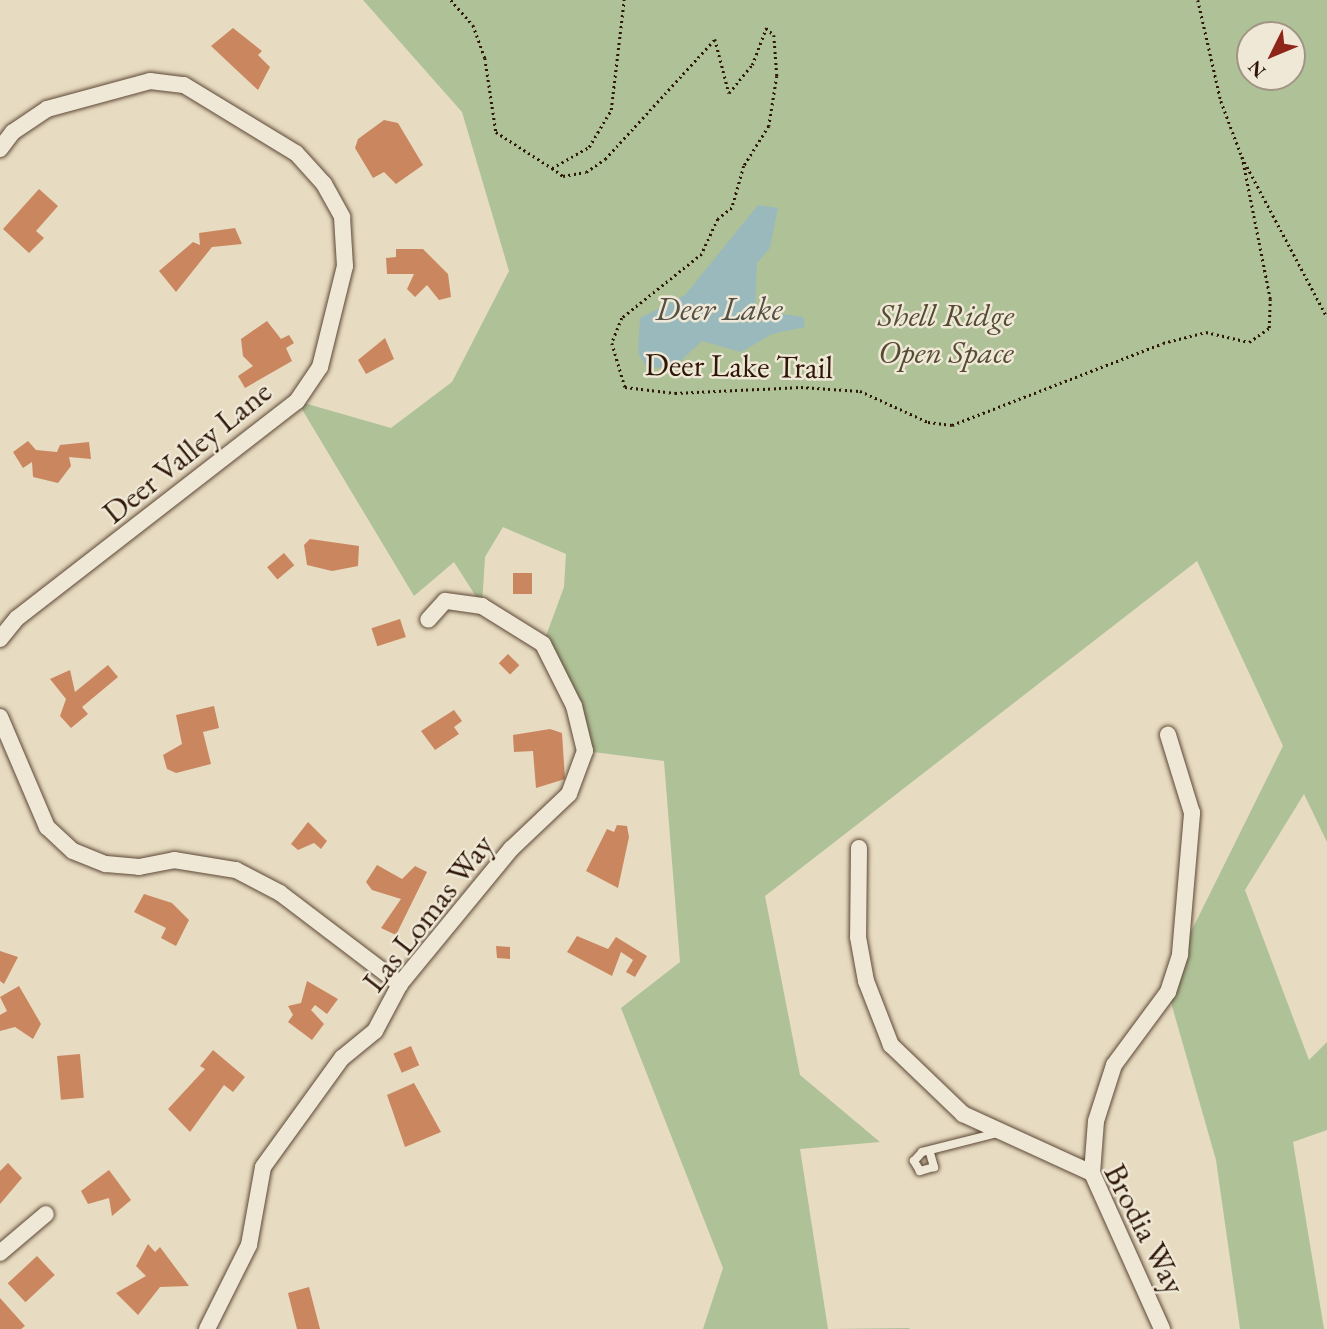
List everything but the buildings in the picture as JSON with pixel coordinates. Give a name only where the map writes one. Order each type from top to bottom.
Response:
[{"type":"street","name":"Deer Valley Lane","points":[[0,149],[13,132],[47,109],[149,81],[184,85],[296,153],[324,184],[342,217],[345,266],[320,367],[297,401],[17,618],[0,639]]},
{"type":"street","name":"Las Lomas Way","points":[[207,1329],[249,1245],[262,1167],[342,1058],[374,1031],[400,984],[511,849],[569,794],[585,751],[573,706],[543,644],[482,606],[445,601],[428,620]]},
{"type":"street","points":[[0,717],[47,827],[73,851],[107,864],[139,867],[174,860],[236,870],[280,892],[400,984]]},
{"type":"street","points":[[1092,1173],[1096,1121],[1114,1065],[1168,992],[1180,954],[1192,813],[1168,735]]},
{"type":"street","name":"Brodia Way","points":[[859,848],[858,937],[866,981],[891,1045],[942,1097],[1000,1132],[1092,1173],[1162,1329]]},
{"type":"street","points":[[0,1253],[46,1214]]},
{"type":"lane","points":[[930,1153],[1000,1132]]},
{"type":"path","points":[[452,0],[473,26],[485,58],[496,132],[552,168],[589,147],[611,110],[624,0]]},
{"type":"path","points":[[1198,0],[1221,101],[1242,157],[1327,317]]},
{"type":"path","name":"Deer Lake Trail","points":[[552,168],[574,174],[605,159],[715,39],[729,93],[752,65],[766,28],[774,35],[777,76],[769,126],[744,166],[732,208],[718,219],[702,254],[622,318],[612,343],[625,387],[675,393],[801,387],[860,391],[928,422],[952,425],[1163,343],[1206,332],[1249,342],[1269,328],[1270,299],[1242,157]]},
{"type":"green space","name":"Shell Ridge Open Space","points":[[363,0],[1327,0],[1327,842],[1304,794],[1245,890],[1309,1060],[1327,1042],[1327,1130],[1293,1142],[1324,1329],[1240,1329],[1216,1160],[1168,992],[1180,954],[1283,746],[1197,561],[765,896],[800,1075],[880,1142],[800,1149],[828,1329],[703,1329],[723,1268],[621,1008],[680,962],[664,761],[585,751],[543,644],[564,587],[566,554],[503,527],[485,557],[482,606],[454,562],[414,596],[297,401],[391,428],[452,382],[509,271],[462,112]]},
{"type":"green space","points":[[910,1328],[909,1329],[828,1329]]},
{"type":"water","name":"Deer Lake","points":[[758,205],[778,208],[770,248],[757,263],[755,310],[803,317],[805,327],[772,334],[741,352],[702,341],[674,367],[647,368],[638,353],[640,318],[685,295]]}]
